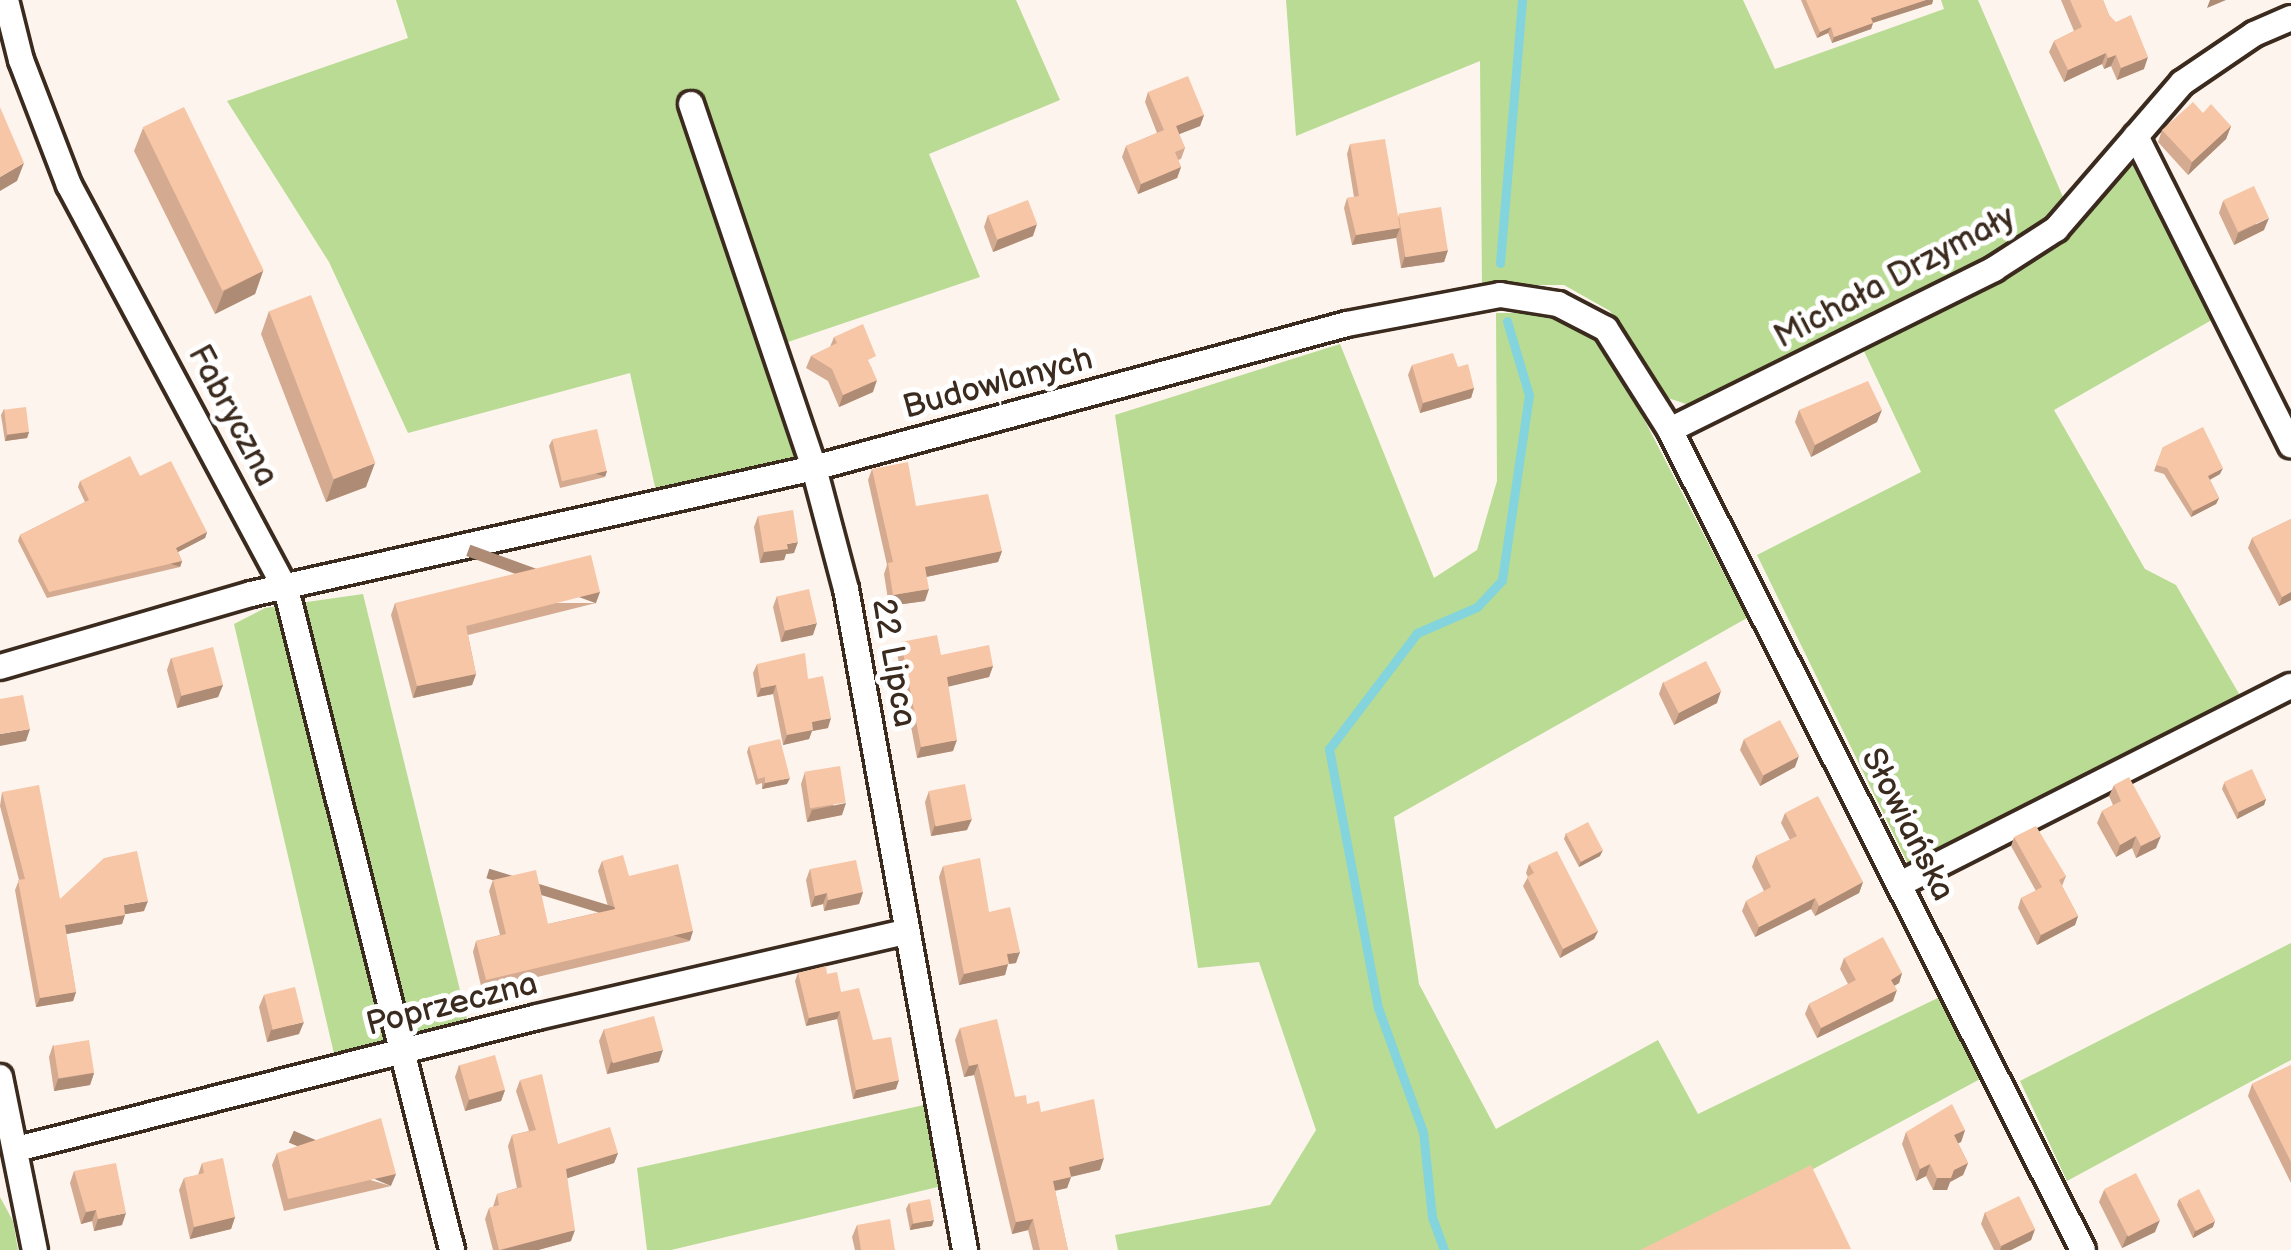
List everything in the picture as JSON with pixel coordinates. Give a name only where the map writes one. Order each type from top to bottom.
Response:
[{"type":"street","name":"Fabryczna","points":[[7,0],[21,60],[69,185],[286,589],[452,1250]]},
{"type":"street","name":"Michała Drzymały","points":[[1670,430],[1994,269],[2056,229],[2182,83],[2254,34],[2291,18]]},
{"type":"street","name":"22 Lipca","points":[[691,104],[814,468],[846,589],[965,1250]]},
{"type":"street","points":[[2136,136],[2291,445]]},
{"type":"street","name":"Budowlanych","points":[[286,589],[814,468],[1347,324],[1500,295],[1558,304],[1606,329],[1670,430]]},
{"type":"street","name":"Słowiańska","points":[[1670,430],[2084,1250]]},
{"type":"street","points":[[0,667],[251,594],[286,589]]},
{"type":"street","points":[[1900,884],[2291,686]]},
{"type":"street","name":"Poprzeczna","points":[[17,1149],[906,932]]},
{"type":"street","points":[[0,1077],[35,1250]]},
{"type":"green space","points":[[396,0],[1016,0],[1060,100],[929,154],[980,277],[788,342],[746,234],[802,462],[657,496],[630,373],[408,433],[329,262],[227,101],[408,38]]},
{"type":"green space","points":[[1286,0],[1743,0],[1775,69],[1944,9],[1941,0],[1978,0],[2066,204],[2026,241],[1695,407],[1668,398],[1610,311],[1564,285],[1482,285],[1480,61],[1296,136]]},
{"type":"green space","points":[[2134,163],[2145,174],[2217,317],[2054,410],[2145,569],[2176,585],[2242,699],[1910,868],[1757,555],[1921,472],[1862,347],[1967,299],[2051,248]]},
{"type":"green space","points":[[1496,313],[1543,313],[1593,338],[1632,396],[1747,618],[1394,817],[1419,984],[1496,1129],[1658,1040],[1698,1114],[1946,994],[1982,1078],[1663,1250],[1118,1250],[1115,1235],[1270,1205],[1316,1130],[1259,962],[1198,968],[1115,415],[1340,344],[1434,578],[1477,550],[1497,481]]},
{"type":"green space","points":[[363,594],[468,1023],[335,1058],[234,624],[265,608]]},
{"type":"green space","points":[[2291,943],[2291,1060],[2067,1181],[2020,1081]]},
{"type":"green space","points":[[924,1105],[942,1186],[671,1250],[647,1250],[637,1168]]},
{"type":"green space","points":[[0,1197],[13,1221],[18,1250],[0,1250]]},
{"type":"building","points":[[1806,0],[1926,0],[1871,18],[1873,23],[1834,37],[1831,27],[1820,32]]},
{"type":"building","points":[[2070,0],[2103,0],[2116,22],[2131,15],[2148,57],[2121,68],[2116,55],[2108,58],[2106,53],[2068,70],[2054,41],[2082,27]]},
{"type":"building","points":[[1188,76],[1204,115],[1176,126],[1185,148],[1175,152],[1181,167],[1141,184],[1126,146],[1164,130],[1148,92]]},
{"type":"building","points":[[2193,102],[2203,113],[2211,104],[2231,126],[2192,162],[2162,130]]},
{"type":"building","points":[[0,107],[24,163],[0,177]]},
{"type":"building","points":[[184,107],[264,271],[222,291],[143,127]]},
{"type":"building","points":[[1385,139],[1400,228],[1356,235],[1347,198],[1359,196],[1350,144]]},
{"type":"building","points":[[2254,186],[2269,218],[2238,232],[2223,200]]},
{"type":"building","points":[[1028,200],[1037,224],[997,240],[988,215]]},
{"type":"building","points":[[1441,207],[1448,250],[1405,257],[1399,214]]},
{"type":"building","points":[[311,295],[376,463],[333,479],[269,311]]},
{"type":"building","points":[[863,324],[876,356],[868,360],[877,380],[843,395],[832,369],[811,356],[837,343],[834,337]]},
{"type":"building","points":[[1453,353],[1458,367],[1468,364],[1474,388],[1423,403],[1412,365]]},
{"type":"building","points":[[1868,381],[1882,410],[1815,445],[1799,410]]},
{"type":"building","points":[[26,407],[29,432],[7,434],[4,410]]},
{"type":"building","points":[[2203,427],[2223,468],[2208,476],[2219,498],[2193,511],[2167,468],[2156,465],[2163,447]]},
{"type":"building","points":[[597,429],[607,471],[562,481],[552,439]]},
{"type":"building","points":[[130,456],[140,476],[171,461],[207,532],[176,548],[182,561],[49,592],[20,535],[89,500],[80,481]]},
{"type":"building","points":[[908,462],[916,506],[988,494],[1002,551],[925,567],[929,589],[893,595],[888,563],[893,562],[872,469]]},
{"type":"building","points":[[793,510],[798,542],[787,544],[788,549],[764,552],[758,516]]},
{"type":"building","points":[[2291,519],[2291,592],[2282,597],[2252,538]]},
{"type":"building","points":[[591,555],[600,592],[466,626],[476,674],[417,686],[395,603]]},
{"type":"building","points":[[809,589],[817,623],[785,631],[777,596]]},
{"type":"building","points":[[937,635],[941,655],[989,645],[993,666],[947,677],[957,740],[921,747],[901,642]]},
{"type":"building","points":[[213,647],[223,685],[182,696],[171,658]]},
{"type":"building","points":[[805,653],[808,679],[823,676],[831,718],[812,722],[813,730],[787,735],[776,685],[761,688],[757,664]]},
{"type":"building","points":[[1706,661],[1721,691],[1679,713],[1663,683]]},
{"type":"building","points":[[23,695],[30,729],[0,734],[0,699]]},
{"type":"building","points":[[1780,720],[1799,756],[1763,775],[1744,739]]},
{"type":"building","points":[[780,739],[790,778],[765,783],[765,777],[758,779],[749,746]]},
{"type":"building","points":[[840,766],[846,803],[810,808],[804,772]]},
{"type":"building","points":[[2252,769],[2266,799],[2238,812],[2224,782]]},
{"type":"building","points":[[2129,777],[2161,836],[2141,846],[2136,836],[2120,845],[2102,811],[2121,801],[2114,785]]},
{"type":"building","points":[[965,784],[972,819],[936,826],[929,791]]},
{"type":"building","points":[[39,785],[60,899],[104,858],[137,851],[148,901],[124,905],[125,915],[65,925],[76,992],[40,998],[18,880],[25,879],[2,792]]},
{"type":"building","points":[[1818,796],[1863,882],[1819,906],[1815,898],[1759,927],[1746,901],[1771,887],[1756,856],[1797,836],[1785,813]]},
{"type":"building","points":[[1588,822],[1603,850],[1581,862],[1566,834]]},
{"type":"building","points":[[2036,826],[2066,876],[2059,880],[2078,916],[2041,935],[2021,898],[2042,887],[2014,837]]},
{"type":"building","points":[[1557,851],[1598,931],[1563,949],[1527,877],[1534,873],[1529,864]]},
{"type":"building","points":[[623,855],[629,876],[678,864],[693,931],[486,980],[476,941],[506,934],[493,880],[536,870],[548,924],[615,909],[602,861]]},
{"type":"building","points":[[980,858],[989,912],[1010,907],[1020,952],[1007,954],[1009,964],[964,974],[943,866]]},
{"type":"building","points":[[856,860],[863,892],[828,900],[827,893],[815,896],[810,869]]},
{"type":"building","points":[[1883,937],[1902,973],[1891,980],[1897,990],[1821,1028],[1809,1004],[1856,980],[1844,958]]},
{"type":"building","points":[[826,966],[827,974],[837,972],[841,992],[859,988],[873,1040],[891,1037],[899,1080],[856,1090],[840,1011],[809,1018],[798,973]]},
{"type":"building","points":[[295,987],[304,1022],[273,1030],[264,995]]},
{"type":"building","points":[[654,1016],[663,1050],[613,1063],[604,1029]]},
{"type":"building","points":[[997,1019],[1015,1097],[1026,1095],[1027,1104],[1039,1101],[1041,1112],[1094,1099],[1104,1158],[1069,1167],[1071,1177],[1053,1181],[1068,1250],[1040,1250],[1033,1219],[1016,1222],[978,1064],[969,1066],[960,1028]]},
{"type":"building","points":[[89,1040],[94,1073],[59,1078],[53,1046]]},
{"type":"building","points":[[495,1055],[505,1090],[469,1100],[459,1065]]},
{"type":"building","points":[[2291,1065],[2291,1162],[2252,1084]]},
{"type":"building","points":[[542,1074],[558,1144],[610,1127],[618,1153],[566,1169],[575,1230],[499,1250],[489,1208],[499,1205],[497,1194],[522,1187],[512,1135],[536,1130],[520,1080]]},
{"type":"building","points":[[1952,1104],[1965,1130],[1954,1135],[1968,1163],[1954,1170],[1951,1178],[1937,1178],[1930,1164],[1920,1169],[1906,1132]]},
{"type":"building","points":[[381,1118],[396,1174],[288,1199],[277,1153]]},
{"type":"building","points":[[223,1158],[235,1217],[194,1227],[184,1178],[204,1173],[202,1163]]},
{"type":"building","points":[[116,1163],[126,1213],[98,1219],[96,1210],[86,1212],[74,1171]]},
{"type":"building","points":[[1811,1165],[1851,1249],[1640,1250]]},
{"type":"building","points":[[2136,1173],[2160,1220],[2128,1237],[2104,1189]]},
{"type":"building","points":[[2199,1189],[2215,1221],[2196,1231],[2179,1199]]},
{"type":"building","points":[[2019,1196],[2035,1229],[2001,1246],[1985,1213]]},
{"type":"building","points":[[930,1199],[934,1220],[913,1224],[909,1203]]},
{"type":"building","points":[[890,1219],[895,1250],[861,1250],[857,1225]]},
{"type":"waterway","points":[[1500,263],[1522,0]]},
{"type":"waterway","points":[[1444,1250],[1432,1217],[1423,1132],[1378,1008],[1329,749],[1417,633],[1477,607],[1502,580],[1529,395],[1507,321]]}]
